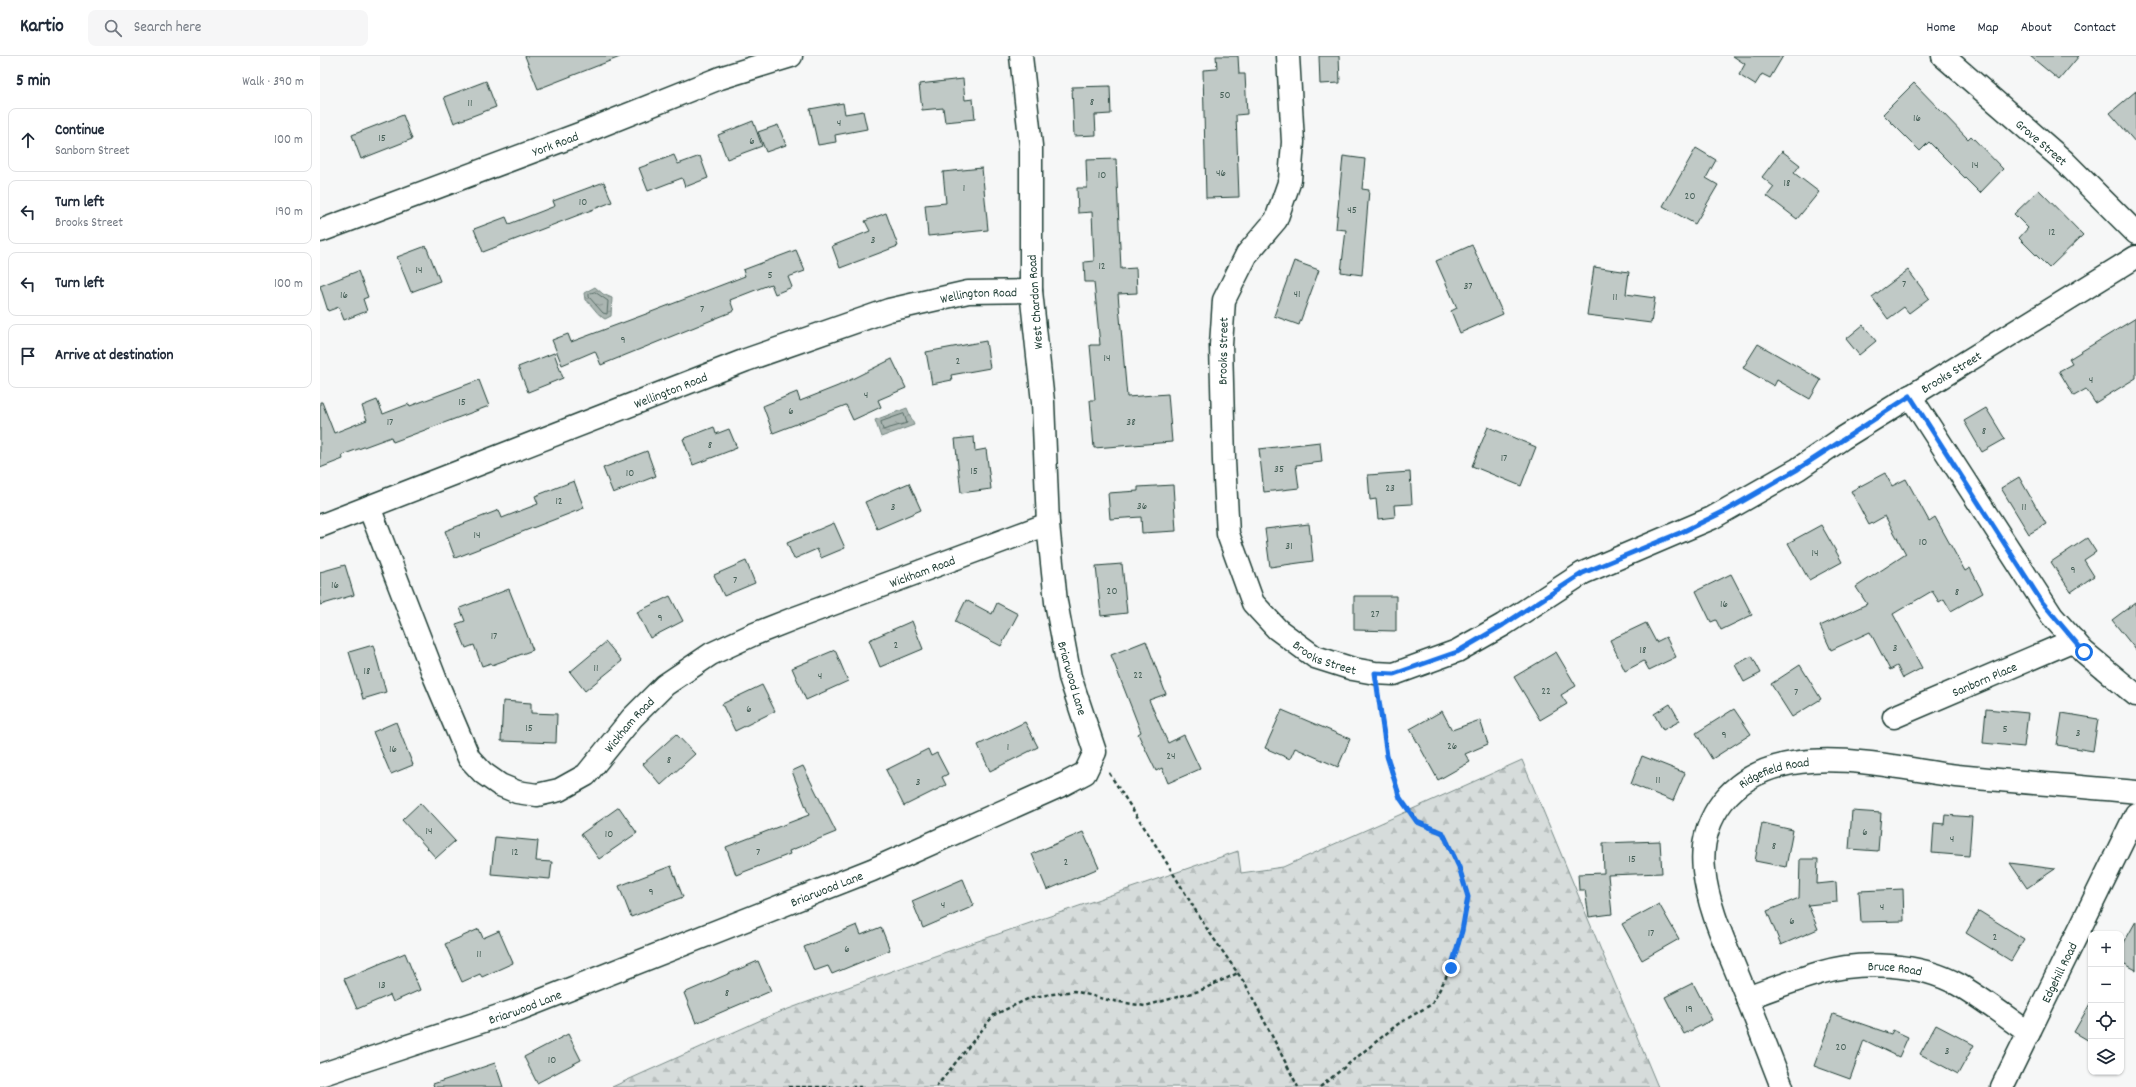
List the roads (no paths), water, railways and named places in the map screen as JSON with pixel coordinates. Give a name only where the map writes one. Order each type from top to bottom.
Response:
[{"type":"street","name":"York Road","points":[[320,231],[582,133],[720,78],[791,56]]},
{"type":"street","name":"West Chardon Road","points":[[1021,56],[1031,146],[1031,291],[1043,402],[1048,524]]},
{"type":"street","name":"Brooks Street","points":[[1288,56],[1293,142],[1290,180],[1276,220],[1247,254],[1224,300],[1221,344],[1221,394],[1228,534],[1253,603],[1277,629],[1315,657],[1375,673],[1394,674],[1457,652],[1503,625],[1583,573],[1682,532],[1727,510],[1798,469],[1910,396],[2136,257]]},
{"type":"street","name":"Grove Street","points":[[1943,56],[2064,161],[2136,232]]},
{"type":"street","name":"Wellington Road","points":[[320,526],[746,360],[889,310],[968,292],[1031,291]]},
{"type":"street","points":[[1910,396],[2042,602],[2094,661],[2136,695]]},
{"type":"street","name":"Wickham Road","points":[[369,507],[435,678],[469,758],[483,773],[500,785],[517,792],[537,795],[559,790],[586,775],[632,718],[665,685],[711,654],[752,635],[795,618],[1048,524]]},
{"type":"street","name":"Briarwood Lane","points":[[320,1075],[517,1010],[872,870],[1064,784],[1085,773],[1095,752],[1070,677],[1061,639],[1048,524]]},
{"type":"street","name":"Sanborn Place","points":[[1894,717],[2074,640]]},
{"type":"street","name":"Ridgefield Road","points":[[1782,1087],[1714,917],[1704,869],[1703,846],[1712,818],[1720,805],[1731,793],[1750,779],[1779,765],[1805,761],[1836,760],[1958,776],[2136,792]]},
{"type":"street","name":"Edgehill Road","points":[[2002,1087],[2095,894],[2136,814]]},
{"type":"street","name":"Bruce Road","points":[[1747,998],[1820,972],[1842,968],[1887,965],[1926,972],[1958,985],[2029,1033]]},
{"type":"water","points":[[595,287],[603,294],[612,298],[611,316],[605,319],[585,300],[584,293]]},
{"type":"water","points":[[907,408],[914,425],[881,437],[875,420]]}]
